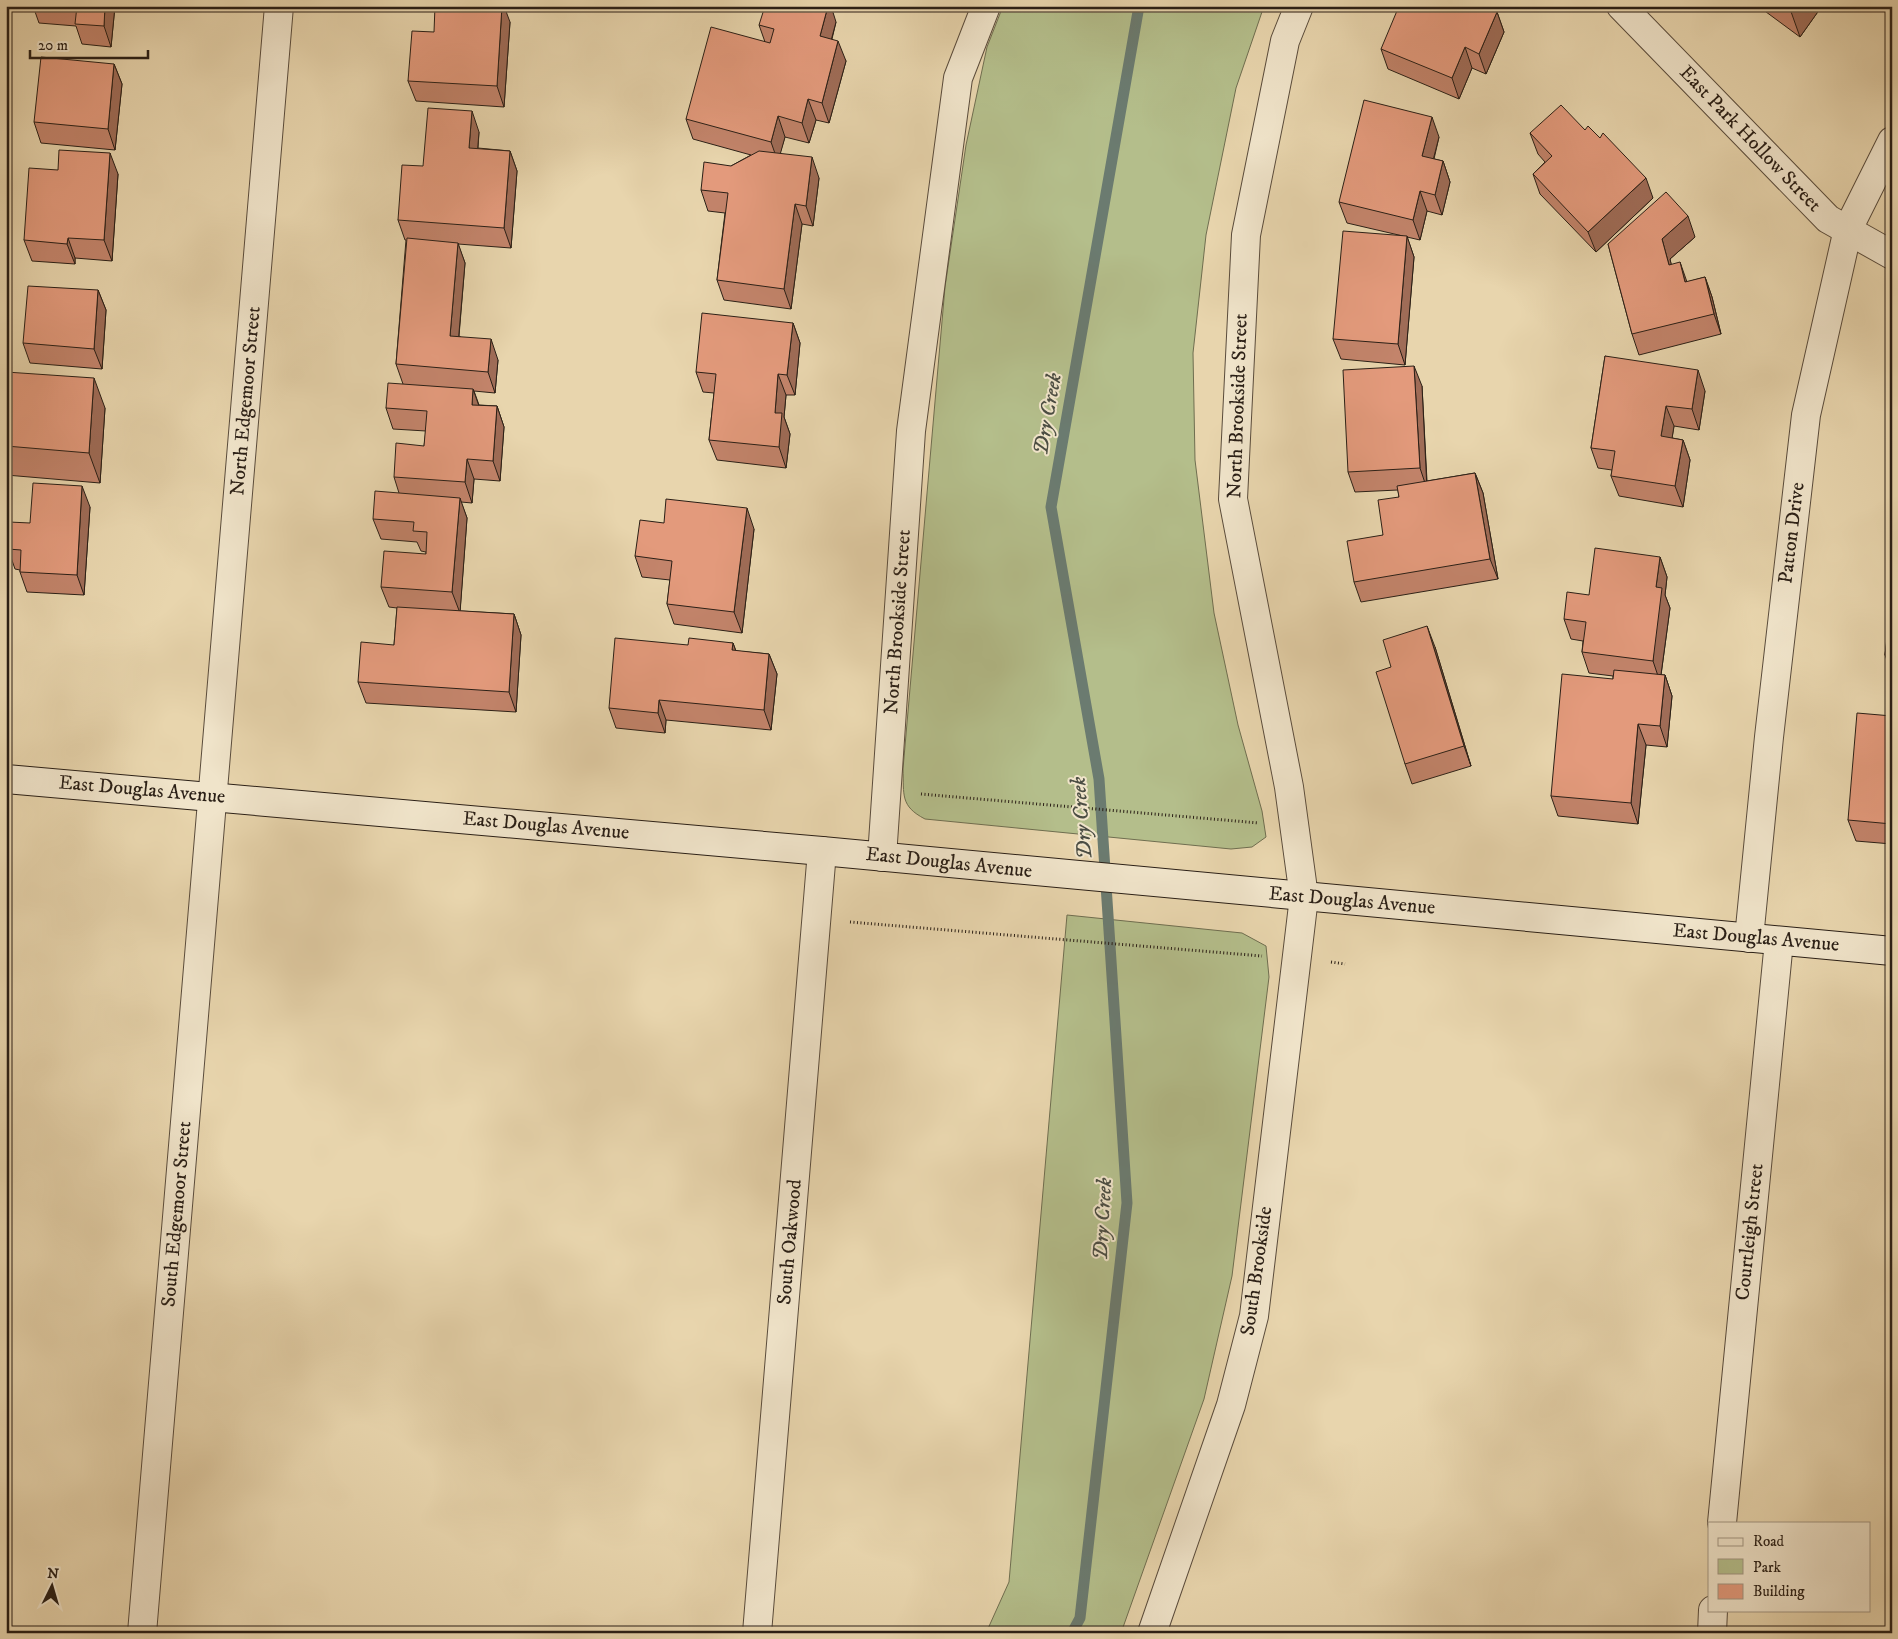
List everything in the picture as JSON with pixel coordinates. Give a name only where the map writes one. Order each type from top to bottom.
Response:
[{"type":"street","name":"North Edgemoor Street","points":[[212,796],[279,6]]},
{"type":"street","name":"North Brookside Street","points":[[882,857],[911,431],[958,78],[986,6]]},
{"type":"street","name":"North Brookside Street","points":[[1299,6],[1285,42],[1246,235],[1233,499],[1287,777],[1304,896]]},
{"type":"street","name":"East Park Hollow Street","points":[[1621,6],[1828,219],[1892,255]]},
{"type":"street","name":"Patton Drive","points":[[1749,938],[1769,737],[1806,415],[1848,229],[1892,141]]},
{"type":"street","name":"East Douglas Avenue","points":[[6,779],[822,851],[1892,950]]},
{"type":"street","name":"South Edgemoor Street","points":[[142,1633],[212,796]]},
{"type":"street","name":"South Oakwood","points":[[757,1633],[822,851]]},
{"type":"street","name":"South Brookside","points":[[1152,1633],[1231,1405],[1254,1316],[1304,896]]},
{"type":"street","name":"Courtleigh Street","points":[[1722,1522],[1779,941]]},
{"type":"street","points":[[1712,1633],[1713,1612]]},
{"type":"path","points":[[887,791],[1294,826]]},
{"type":"path","points":[[817,920],[1297,958],[1345,964]]},
{"type":"green space","points":[[1003,6],[1264,6],[1236,88],[1206,235],[1193,353],[1195,460],[1214,613],[1238,725],[1262,811],[1266,837],[1252,847],[1231,849],[925,819],[911,809],[905,799],[903,769],[945,287],[966,145],[987,47]]},
{"type":"green space","points":[[1067,915],[1242,933],[1266,946],[1269,977],[1232,1276],[1204,1399],[1121,1633],[986,1633],[1009,1582]]},
{"type":"building","points":[[77,6],[105,6],[104,26],[75,24]]},
{"type":"building","points":[[435,6],[502,6],[497,86],[408,81],[412,31],[434,32]]},
{"type":"building","points":[[765,6],[828,6],[820,36],[838,41],[822,103],[808,99],[802,123],[778,116],[771,142],[686,119],[711,27],[770,43],[774,29],[759,25]]},
{"type":"building","points":[[1399,6],[1484,6],[1497,12],[1479,54],[1465,47],[1452,78],[1381,49]]},
{"type":"building","points":[[41,57],[114,64],[108,129],[34,122]]},
{"type":"building","points":[[1364,100],[1432,117],[1422,156],[1443,161],[1435,195],[1420,191],[1413,220],[1339,202]]},
{"type":"building","points":[[1561,105],[1585,130],[1588,126],[1600,138],[1603,133],[1646,178],[1588,232],[1533,174],[1552,156],[1530,133]]},
{"type":"building","points":[[428,108],[472,111],[469,148],[510,151],[504,228],[398,220],[402,165],[423,166]]},
{"type":"building","points":[[59,150],[110,153],[104,240],[68,238],[67,244],[24,240],[29,168],[58,170]]},
{"type":"building","points":[[759,151],[812,157],[806,206],[795,204],[784,289],[717,280],[728,193],[701,190],[704,162],[731,166]]},
{"type":"building","points":[[1666,192],[1688,216],[1662,239],[1669,265],[1680,262],[1685,282],[1705,277],[1714,314],[1632,334],[1608,244]]},
{"type":"building","points":[[1343,231],[1407,236],[1398,344],[1333,339]]},
{"type":"building","points":[[407,238],[458,243],[450,336],[491,339],[488,372],[396,364]]},
{"type":"building","points":[[28,286],[98,290],[94,349],[23,343]]},
{"type":"building","points":[[702,313],[793,323],[787,375],[778,374],[775,413],[782,413],[779,447],[709,440],[716,374],[696,372]]},
{"type":"building","points":[[1605,356],[1698,370],[1692,409],[1666,406],[1661,436],[1683,440],[1675,486],[1611,476],[1615,451],[1591,448]]},
{"type":"building","points":[[1414,366],[1420,468],[1348,472],[1343,370]]},
{"type":"building","points":[[6,372],[94,378],[89,453],[6,446]]},
{"type":"building","points":[[388,383],[473,389],[472,405],[497,406],[493,461],[467,459],[465,482],[394,477],[396,443],[424,446],[427,411],[386,408]]},
{"type":"building","points":[[1475,473],[1490,559],[1354,582],[1347,541],[1383,535],[1378,500],[1399,497],[1397,486]]},
{"type":"building","points":[[33,483],[82,486],[77,575],[20,572],[21,550],[8,549],[9,522],[30,523]]},
{"type":"building","points":[[375,491],[460,498],[452,592],[381,587],[384,551],[426,554],[427,532],[413,531],[414,522],[373,519]]},
{"type":"building","points":[[666,499],[747,508],[734,612],[667,604],[672,561],[635,556],[640,520],[664,523]]},
{"type":"building","points":[[1595,548],[1660,557],[1656,587],[1662,588],[1653,661],[1582,652],[1586,622],[1564,619],[1567,592],[1589,595]]},
{"type":"building","points":[[1892,601],[1892,656],[1885,655]]},
{"type":"building","points":[[397,607],[514,614],[509,692],[358,682],[361,642],[394,645]]},
{"type":"building","points":[[1427,626],[1464,746],[1405,764],[1376,672],[1391,667],[1383,640]]},
{"type":"building","points":[[615,638],[688,645],[689,638],[733,643],[732,650],[769,654],[764,710],[659,700],[658,713],[609,708]]},
{"type":"building","points":[[1614,670],[1665,675],[1660,726],[1638,724],[1631,803],[1551,796],[1562,674],[1613,679]]},
{"type":"building","points":[[1857,713],[1892,716],[1892,824],[1848,820]]},
{"type":"waterway","name":"Dry Creek","points":[[1072,1633],[1080,1618],[1127,1203],[1099,779],[1051,507],[1139,6]]}]
